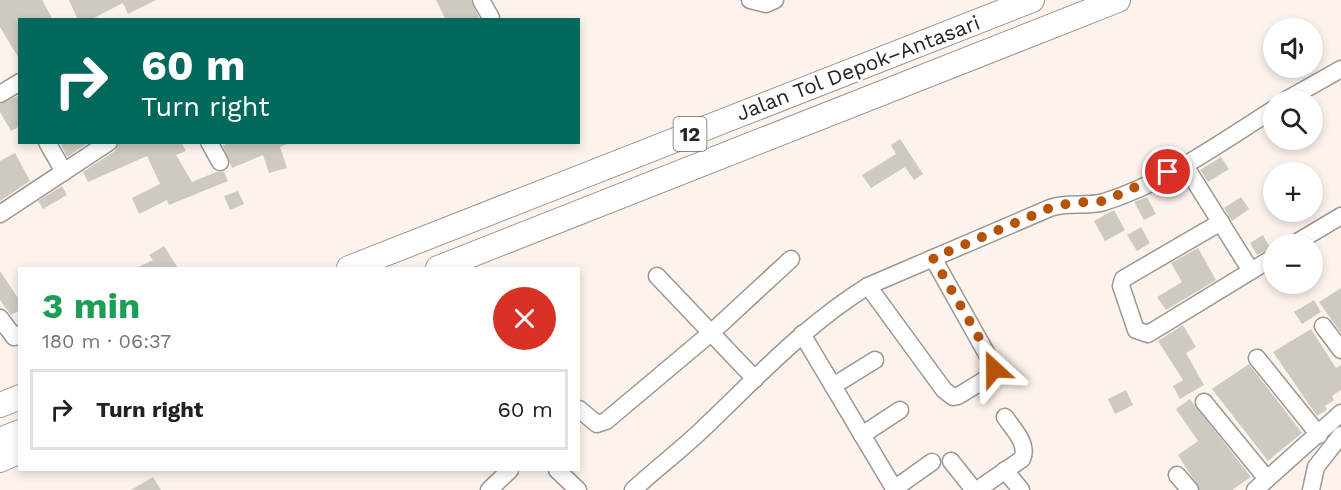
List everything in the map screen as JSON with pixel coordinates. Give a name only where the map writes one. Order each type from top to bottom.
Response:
[{"type":"highway","name":"Jalan Tol Depok–Antasari","points":[[352,267],[1032,0]]},
{"type":"highway","name":"Jalan Tol Depok–Antasari","points":[[441,267],[1118,0]]},
{"type":"highway","points":[[0,393],[18,388]]},
{"type":"highway","points":[[0,405],[18,398]]},
{"type":"highway","points":[[0,440],[18,433]]},
{"type":"highway","points":[[0,460],[18,452]]},
{"type":"street","points":[[481,0],[491,18]]},
{"type":"street","points":[[750,0],[760,4],[774,1]]},
{"type":"street","points":[[1304,90],[1341,69]]},
{"type":"street","points":[[633,490],[802,334],[830,310],[868,286],[1050,208],[1071,203],[1105,201],[1184,164],[1263,116]]},
{"type":"street","points":[[48,144],[64,172]]},
{"type":"street","points":[[0,214],[106,144]]},
{"type":"street","points":[[210,144],[220,162]]},
{"type":"street","points":[[1184,164],[1251,271]]},
{"type":"street","points":[[1311,234],[1341,216]]},
{"type":"street","points":[[1221,222],[1123,279],[1121,286],[1136,330],[1148,334],[1263,264]]},
{"type":"street","points":[[868,286],[944,390],[953,397],[958,396],[989,377],[993,364],[933,258]]},
{"type":"street","points":[[580,410],[597,424],[603,423],[712,332],[791,259]]},
{"type":"street","points":[[657,276],[755,379]]},
{"type":"street","points":[[0,318],[14,337],[18,335]]},
{"type":"street","points":[[1323,327],[1341,350]]},
{"type":"street","points":[[802,334],[895,489],[932,462]]},
{"type":"street","points":[[1257,358],[1319,435]]},
{"type":"street","points":[[833,386],[875,360]]},
{"type":"street","points":[[1204,402],[1261,484],[1319,435],[1341,413]]},
{"type":"street","points":[[862,435],[900,410]]},
{"type":"street","points":[[951,461],[975,490],[1022,459],[1024,453],[1022,442],[1005,417]]},
{"type":"street","points":[[1311,490],[1316,467],[1341,435]]},
{"type":"street","points":[[1005,470],[1021,490]]},
{"type":"street","points":[[489,490],[509,471]]},
{"type":"street","points":[[558,471],[578,490]]},
{"type":"street","points":[[1177,475],[1190,490]]},
{"type":"building","points":[[0,0],[42,0],[52,18],[18,18],[18,57],[0,27]]},
{"type":"building","points":[[69,0],[156,0],[128,14],[123,3],[94,18],[77,18]]},
{"type":"building","points":[[436,0],[471,0],[479,18],[445,18]]},
{"type":"building","points":[[18,96],[18,127],[11,131],[0,112],[0,104]]},
{"type":"building","points":[[900,139],[923,174],[914,180],[905,167],[871,188],[862,175],[896,154],[891,145]]},
{"type":"building","points":[[61,144],[86,144],[67,157]]},
{"type":"building","points":[[118,144],[182,144],[186,151],[176,155],[192,182],[216,172],[224,172],[228,181],[169,205],[167,200],[139,214],[132,198],[160,184],[147,156],[88,182],[83,172],[115,151]]},
{"type":"building","points":[[226,144],[287,144],[280,147],[287,168],[269,173],[263,155],[232,168],[223,146]]},
{"type":"building","points":[[15,153],[30,181],[0,201],[0,161]]},
{"type":"building","points":[[1221,157],[1229,169],[1208,182],[1200,170]]},
{"type":"building","points":[[62,186],[67,195],[43,209],[38,201]]},
{"type":"building","points":[[238,191],[244,204],[230,210],[224,196]]},
{"type":"building","points":[[1147,197],[1156,214],[1144,220],[1134,202]]},
{"type":"building","points":[[1241,197],[1249,209],[1232,221],[1224,208]]},
{"type":"building","points":[[1114,210],[1125,230],[1105,241],[1094,221]]},
{"type":"building","points":[[1141,227],[1150,243],[1137,251],[1127,235]]},
{"type":"building","points":[[1263,235],[1263,252],[1257,255],[1250,243]]},
{"type":"building","points":[[164,246],[177,267],[138,267],[153,260],[149,255]]},
{"type":"building","points":[[1198,248],[1216,280],[1166,310],[1157,297],[1182,282],[1171,263]]},
{"type":"building","points":[[0,271],[18,298],[18,311],[11,315],[0,300]]},
{"type":"building","points":[[1341,288],[1341,333],[1319,302]]},
{"type":"building","points":[[1314,300],[1321,312],[1302,324],[1294,312]]},
{"type":"building","points":[[1183,325],[1196,347],[1186,353],[1204,385],[1180,399],[1173,386],[1183,380],[1158,341]]},
{"type":"building","points":[[1311,329],[1336,368],[1341,365],[1341,390],[1332,396],[1334,400],[1325,406],[1327,410],[1317,416],[1273,352]]},
{"type":"building","points":[[1249,364],[1302,433],[1268,461],[1212,389]]},
{"type":"building","points":[[1126,390],[1133,405],[1115,414],[1108,399]]},
{"type":"building","points":[[1190,399],[1251,477],[1232,490],[1200,490],[1178,455],[1198,441],[1176,409]]},
{"type":"building","points":[[153,477],[161,490],[131,490]]},
{"type":"route","points":[[994,369],[989,355],[933,258],[1050,208],[1071,203],[1096,204],[1136,189],[1168,172]]}]
